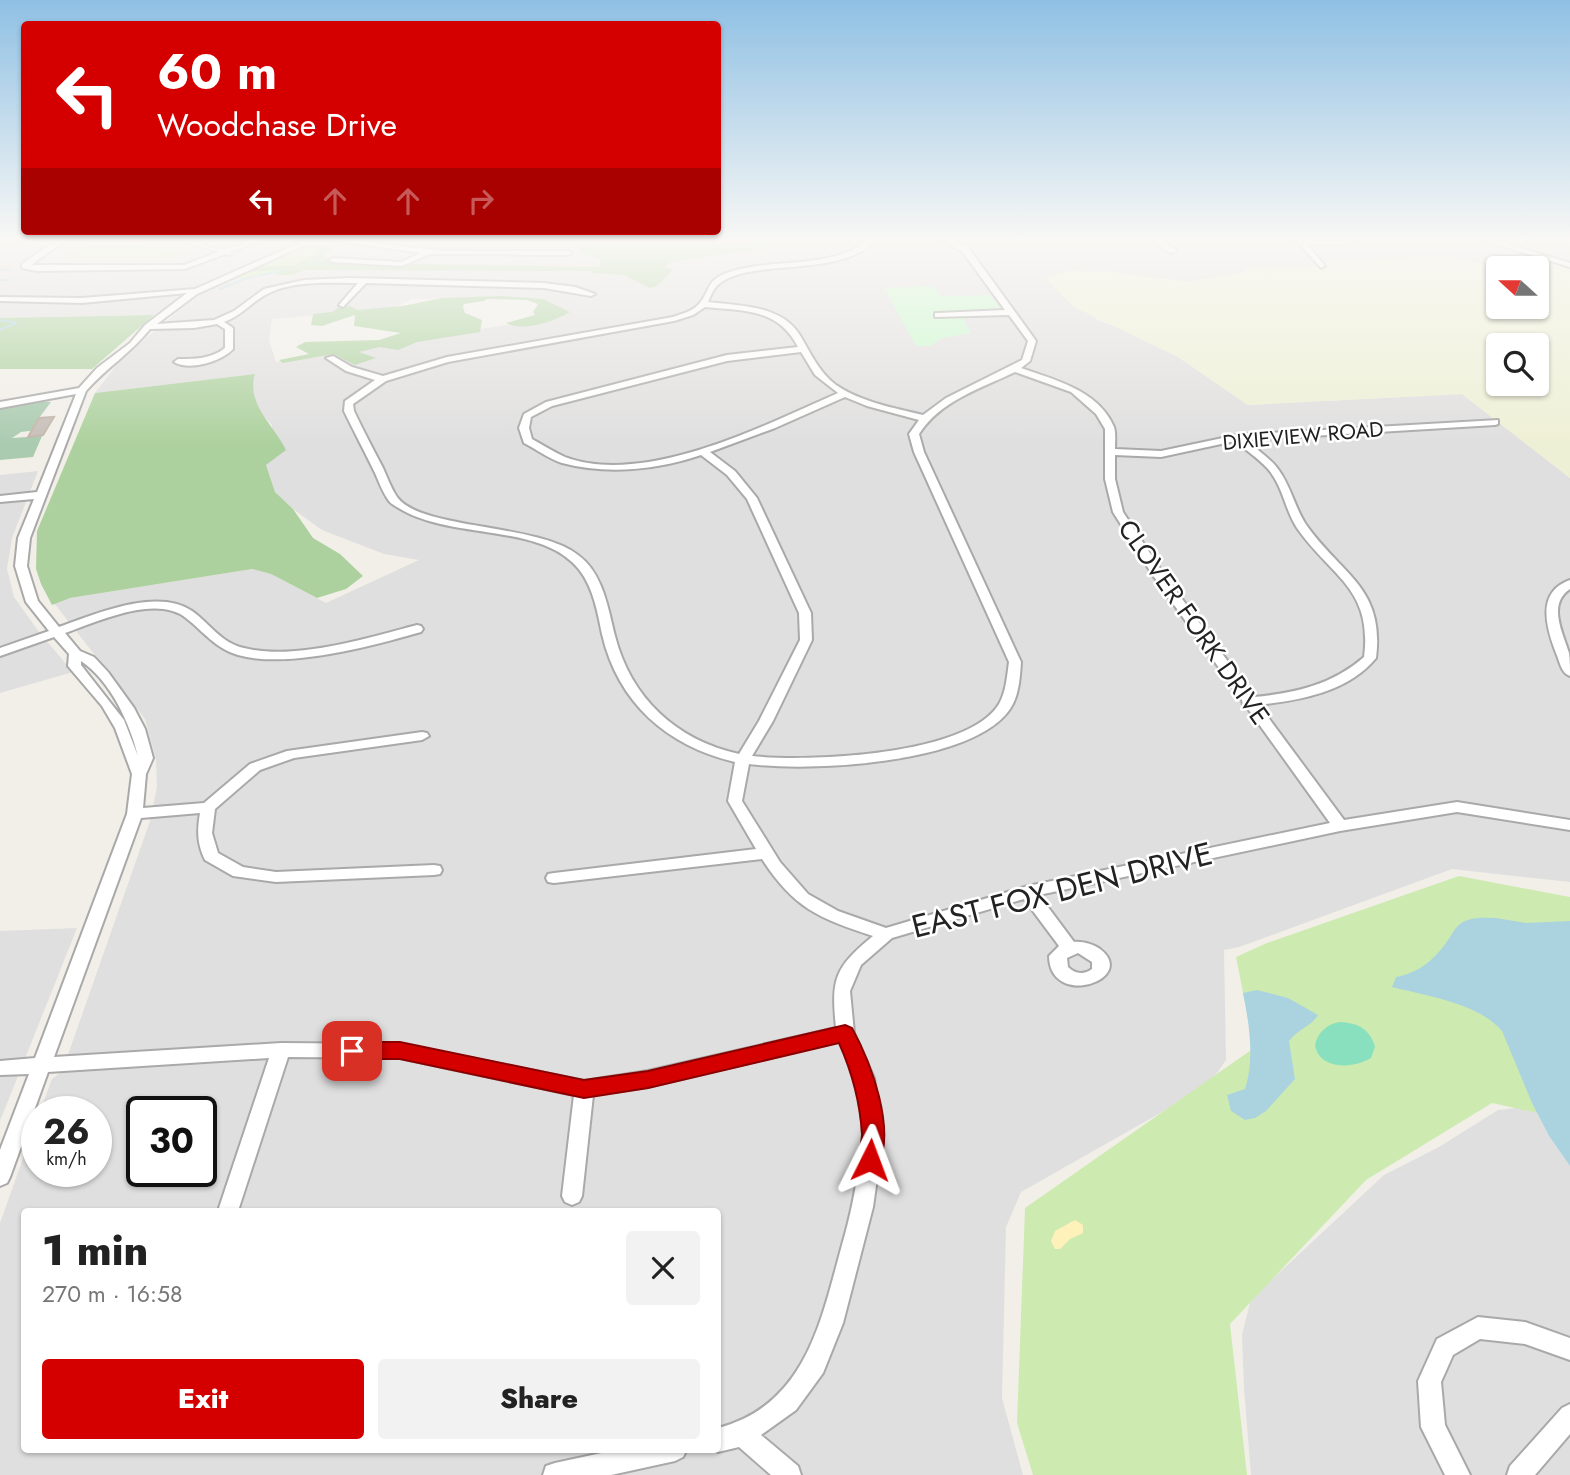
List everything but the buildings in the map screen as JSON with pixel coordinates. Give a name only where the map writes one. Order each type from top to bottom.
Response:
[{"type":"street","points":[[0,1177],[135,814],[139,774],[130,760],[122,730],[105,703],[75,666],[75,654],[32,602],[21,566],[24,538],[82,390],[100,370],[133,345],[136,338],[173,308]]},
{"type":"street","points":[[148,327],[190,326],[217,321],[242,308]]},
{"type":"street","points":[[698,308],[674,319],[447,360],[383,379],[348,403],[349,411],[394,501],[430,520],[541,543],[572,556],[588,571],[617,664],[653,717],[673,732],[705,749],[743,759],[788,764],[860,761],[939,744],[977,731],[1003,710],[1014,682],[1015,662],[919,452],[914,434],[922,418],[939,405],[1015,369],[1026,361],[1032,341],[1008,308]]},
{"type":"street","points":[[726,308],[782,321],[792,328],[822,378],[869,404],[922,418]]},
{"type":"street","points":[[938,315],[1011,312]]},
{"type":"street","points":[[178,362],[205,360],[224,354],[229,349],[229,328],[217,321]]},
{"type":"street","points":[[804,349],[727,358],[549,404],[527,416],[524,428],[527,441],[559,458],[585,464],[644,466],[703,453],[845,393]]},
{"type":"street","points":[[330,358],[340,366],[359,374],[383,379]]},
{"type":"street","name":"CLOVER FORK DRIVE","points":[[1015,369],[1074,390],[1100,412],[1110,429],[1110,479],[1118,512],[1248,702],[1340,826]]},
{"type":"street","points":[[0,405],[82,390]]},
{"type":"street","name":"DIXIEVIEW ROAD","points":[[1112,452],[1161,454],[1237,438],[1495,422]]},
{"type":"street","points":[[1237,438],[1273,468],[1282,481],[1301,526],[1357,590],[1370,616],[1373,635],[1370,658],[1341,681],[1310,692],[1248,702]]},
{"type":"street","points":[[703,453],[732,473],[752,498],[805,613],[806,640],[743,759],[735,801],[766,853],[801,897],[841,919],[886,934]]},
{"type":"street","points":[[0,499],[42,495]]},
{"type":"street","points":[[1570,584],[1562,587],[1551,602],[1552,621],[1570,672]]},
{"type":"street","points":[[0,652],[132,609],[160,604],[182,607],[223,645],[242,653],[262,655],[380,641],[417,629]]},
{"type":"street","points":[[422,736],[292,754],[256,767],[208,807],[204,833],[211,856],[239,872],[276,877],[434,870]]},
{"type":"street","points":[[135,814],[208,807]]},
{"type":"street","name":"EAST FOX DEN DRIVE","points":[[721,1439],[742,1434],[788,1402],[815,1365],[832,1323],[863,1207],[873,1136],[865,1078],[845,1033],[841,991],[854,961],[886,934],[1028,892],[1340,826],[1457,807],[1570,825]]},
{"type":"street","points":[[554,878],[766,853]]},
{"type":"street","points":[[1028,892],[1069,948]]},
{"type":"street","points":[[0,1068],[41,1063],[281,1050],[400,1051],[584,1089],[648,1079],[845,1033]]},
{"type":"street","points":[[229,1208],[281,1050]]},
{"type":"street","points":[[572,1196],[584,1089]]},
{"type":"street","points":[[1458,1475],[1433,1427],[1429,1381],[1445,1347],[1478,1328],[1525,1333],[1570,1349]]},
{"type":"street","points":[[1519,1475],[1570,1416]]},
{"type":"street","points":[[742,1434],[789,1475]]},
{"type":"street","points":[[555,1475],[657,1453]]},
{"type":"shaded area","points":[[0,308],[165,308],[154,315],[0,318]]},
{"type":"shaded area","points":[[182,308],[386,308],[272,319],[269,340],[276,362],[405,338],[488,328],[568,314],[553,308],[1090,308],[1097,320],[1129,331],[1178,357],[1248,405],[1462,394],[1570,478],[1570,882],[1452,869],[1239,947],[1224,950],[1226,1060],[1208,1086],[1021,1192],[1006,1227],[1002,1398],[1023,1475],[0,1475],[0,1223],[21,1164],[21,1187],[112,1187],[112,1096],[46,1096],[52,1079],[60,1073],[70,1049],[150,821],[157,787],[156,760],[145,719],[54,603],[70,598],[252,569],[271,574],[326,603],[419,560],[384,554],[322,530],[275,492],[266,465],[272,425],[258,410],[253,395],[255,374],[95,393],[121,359]]},
{"type":"shaded area","points":[[38,471],[12,538],[7,569],[14,597],[73,672],[0,693],[0,475]]},
{"type":"shaded area","points":[[77,928],[38,1026],[0,1121],[0,931]]},
{"type":"shaded area","points":[[1535,1109],[1549,1136],[1570,1166],[1570,1475],[1251,1475],[1242,1335],[1250,1303],[1384,1175],[1439,1147],[1498,1110]]},
{"type":"green space","points":[[338,308],[358,310],[463,308],[465,313],[482,320],[480,332],[417,342],[398,350],[380,347],[359,352],[376,358],[355,365],[333,354],[283,363],[279,360],[309,354],[296,347],[305,342],[379,340],[401,333],[354,326],[355,315],[322,326],[311,325],[313,314],[332,312]]},
{"type":"green space","points":[[536,308],[561,308],[570,312],[538,325],[513,326],[506,323],[535,315],[533,312]]},
{"type":"green space","points":[[895,308],[999,308],[1001,310],[959,312],[971,333],[942,338],[930,346],[916,346]]},
{"type":"green space","points":[[1076,308],[1486,308],[1486,319],[1549,319],[1549,308],[1570,308],[1570,478],[1462,394],[1248,405],[1178,357]]},
{"type":"green space","points":[[154,315],[92,369],[0,369],[0,318]]},
{"type":"green space","points":[[255,374],[253,385],[257,404],[286,450],[266,465],[275,492],[293,509],[313,538],[340,554],[363,576],[346,589],[317,598],[271,574],[252,569],[70,598],[52,605],[36,569],[37,531],[95,393]]},
{"type":"green space","points":[[40,401],[51,402],[39,418],[37,430],[21,432],[12,438],[42,436],[33,457],[0,460],[0,409]]},
{"type":"green space","points":[[1459,876],[1570,897],[1570,1120],[1492,1103],[1366,1180],[1230,1324],[1247,1475],[1033,1475],[1017,1423],[1025,1208],[1254,1048],[1236,957],[1267,943]]},
{"type":"green space","points":[[1340,1022],[1358,1026],[1366,1031],[1375,1047],[1371,1058],[1346,1065],[1330,1063],[1323,1059],[1315,1045],[1316,1040],[1324,1029]]},
{"type":"sand","points":[[1075,1220],[1083,1225],[1083,1233],[1070,1239],[1060,1249],[1055,1249],[1051,1241],[1055,1231]]},
{"type":"water","points":[[1475,918],[1526,923],[1570,921],[1570,1166],[1549,1136],[1532,1103],[1502,1031],[1492,1021],[1466,1007],[1392,987],[1396,977],[1411,973],[1430,961],[1460,924]]},
{"type":"water","points":[[1257,990],[1288,998],[1318,1015],[1289,1041],[1295,1079],[1266,1111],[1255,1118],[1245,1120],[1231,1111],[1227,1095],[1245,1089],[1250,1053],[1243,993]]},
{"type":"waterway","points":[[0,320],[16,323],[0,330]]},
{"type":"route","points":[[352,1051],[400,1051],[584,1089],[648,1079],[845,1033],[865,1078],[873,1136],[870,1160]]}]
